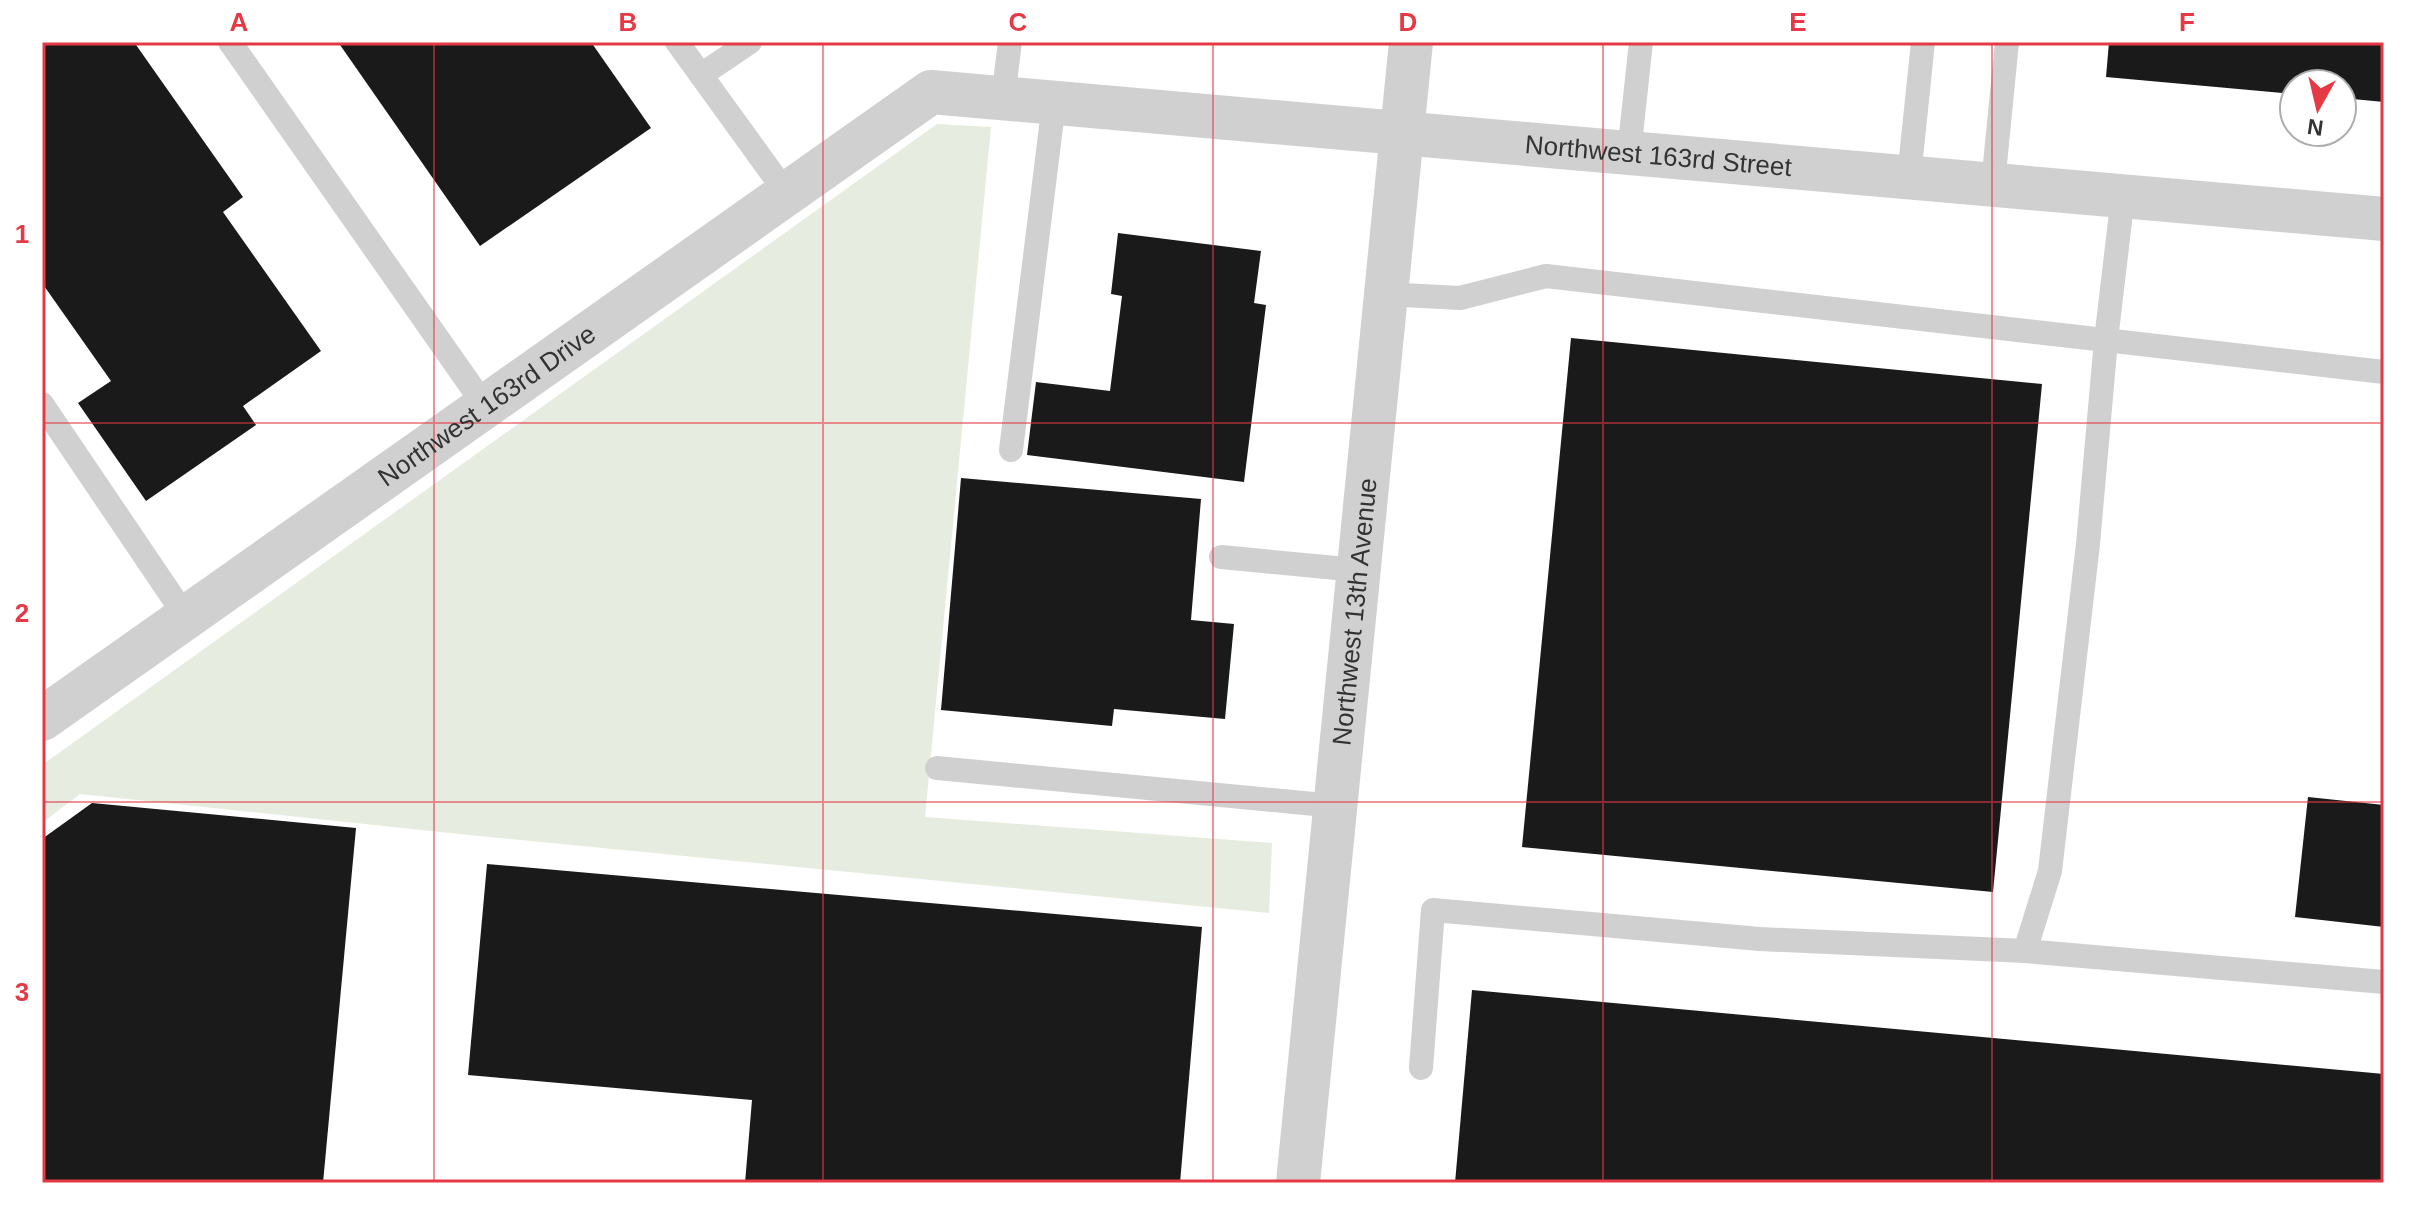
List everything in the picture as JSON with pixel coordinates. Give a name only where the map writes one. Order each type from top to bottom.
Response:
[{"type":"street","name":"Northwest 13th Avenue","points":[[1298,1183],[1411,42]]},
{"type":"street","name":"Northwest 163rd Drive","points":[[42,719],[931,92]]},
{"type":"street","name":"Northwest 163rd Street","points":[[931,92],[2384,219]]},
{"type":"lane","points":[[230,42],[485,406]]},
{"type":"lane","points":[[677,42],[787,194]]},
{"type":"lane","points":[[701,75],[750,42]]},
{"type":"lane","points":[[1003,98],[1010,42]]},
{"type":"lane","points":[[1629,153],[1641,42]]},
{"type":"lane","points":[[1909,177],[1923,42]]},
{"type":"lane","points":[[1993,184],[2007,42]]},
{"type":"lane","points":[[1011,450],[1054,103]]},
{"type":"lane","points":[[2025,951],[2050,871],[2088,544],[2106,340],[2123,196]]},
{"type":"lane","points":[[1384,294],[1460,298],[1546,276],[2384,372]]},
{"type":"lane","points":[[42,404],[186,617]]},
{"type":"lane","points":[[1221,557],[1357,570]]},
{"type":"lane","points":[[937,768],[1335,806]]},
{"type":"lane","points":[[1421,1068],[1433,910],[1760,939],[2025,951],[2384,982]]},
{"type":"shaded area","points":[[937,124],[991,127],[925,817],[1272,843],[1269,913],[80,794],[42,823],[42,765]]},
{"type":"building","points":[[42,42],[134,42],[243,197],[223,212],[321,351],[243,406],[256,425],[146,501],[78,403],[111,381],[42,283]]},
{"type":"building","points":[[338,42],[591,42],[651,128],[480,246]]},
{"type":"building","points":[[2109,42],[2384,42],[2384,102],[2358,100],[2358,68],[2278,68],[2278,93],[2106,77]]},
{"type":"building","points":[[1118,233],[1261,251],[1254,303],[1266,305],[1244,482],[1027,455],[1036,382],[1110,391],[1122,296],[1111,294]]},
{"type":"building","points":[[1571,338],[2042,384],[1993,892],[1522,847]]},
{"type":"building","points":[[961,478],[1201,499],[1191,620],[1234,624],[1225,719],[1114,709],[1112,726],[941,710]]},
{"type":"building","points":[[2308,797],[2384,805],[2384,927],[2295,917]]},
{"type":"building","points":[[92,803],[356,828],[323,1183],[42,1183],[42,839]]},
{"type":"building","points":[[487,864],[1202,927],[1180,1183],[745,1183],[752,1100],[468,1075]]},
{"type":"building","points":[[1472,990],[2384,1074],[2384,1183],[1455,1183]]}]
